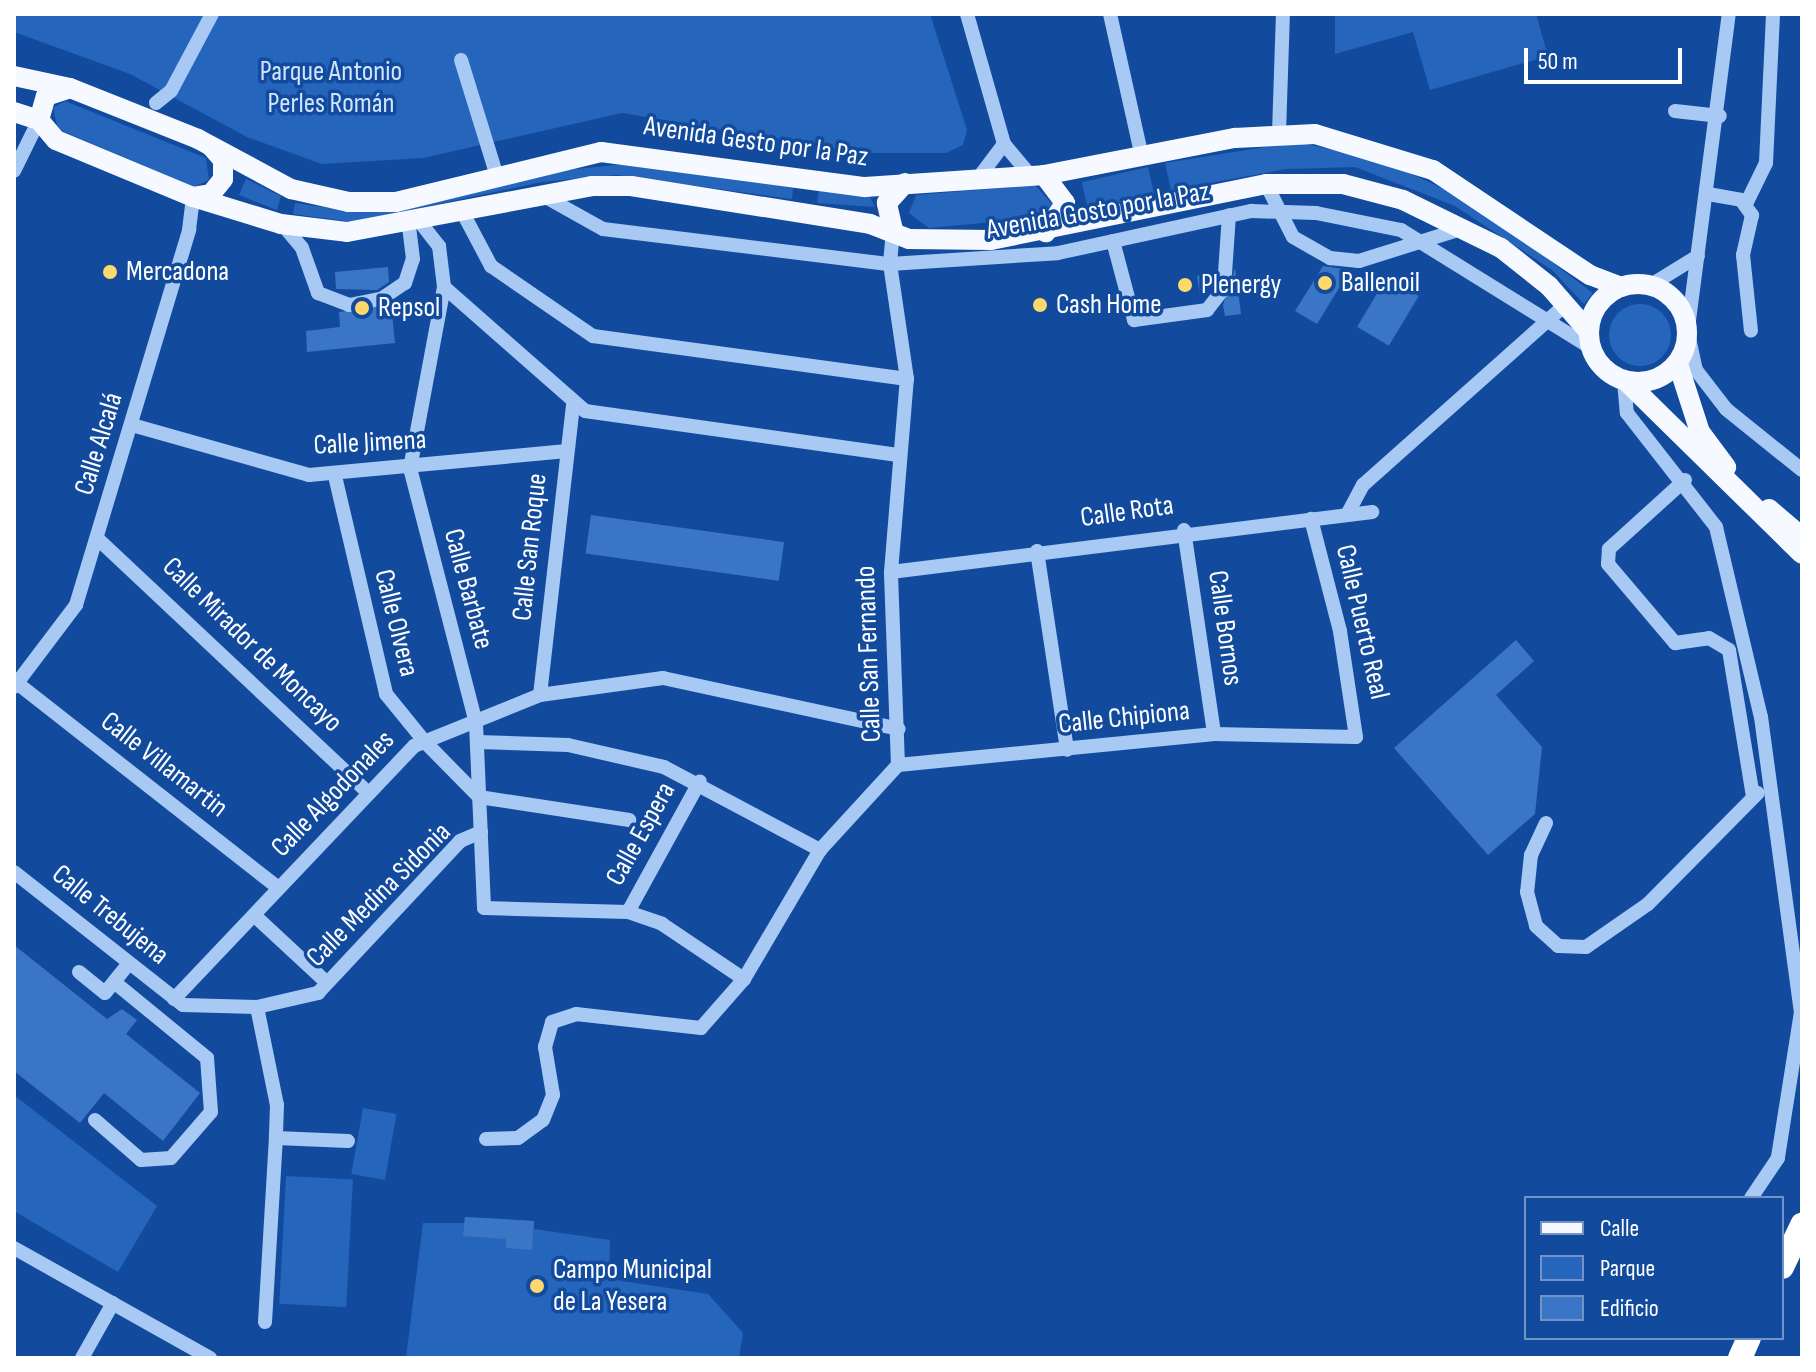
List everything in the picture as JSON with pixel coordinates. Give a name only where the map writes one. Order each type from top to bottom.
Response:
[{"type":"highway","points":[[1784,1263],[1802,1225]]},
{"type":"main road","name":"Avenida Gesto por la Paz","points":[[14,76],[70,88],[211,146],[291,189],[348,202],[396,202],[558,157],[630,152],[865,187],[1036,174],[1279,133],[1315,134],[1433,170],[1590,275],[1621,287]]},
{"type":"main road","points":[[39,120],[46,96],[70,88]]},
{"type":"main road","points":[[14,112],[39,120],[56,140],[193,197],[281,224],[347,232],[464,215],[542,195],[631,186],[893,230],[935,242],[1046,232],[1266,184],[1358,187],[1466,228],[1566,304],[1590,340],[1625,381],[1799,550]]},
{"type":"main road","points":[[193,197],[211,194],[223,179],[223,160],[211,146]]},
{"type":"main road","points":[[1036,174],[1065,203],[1060,221],[1046,232]]},
{"type":"main road","points":[[893,230],[887,203],[905,183]]},
{"type":"main road","points":[[1590,340],[1597,305],[1621,287],[1651,285],[1672,297],[1688,330],[1678,364],[1690,408],[1720,462],[1799,550]]},
{"type":"main road","points":[[1625,381],[1653,381],[1678,364]]},
{"type":"street","points":[[156,103],[171,91],[212,14]]},
{"type":"street","points":[[967,14],[1004,144],[1036,174]]},
{"type":"street","points":[[1110,14],[1142,157]]},
{"type":"street","points":[[1279,133],[1283,14]]},
{"type":"street","points":[[1729,14],[1720,116],[1688,330],[1696,370],[1726,409],[1802,470]]},
{"type":"street","points":[[1751,331],[1743,255],[1753,223],[1746,204],[1766,163],[1773,14]]},
{"type":"street","points":[[461,60],[496,173]]},
{"type":"street","points":[[1675,111],[1720,116]]},
{"type":"street","points":[[14,171],[39,120]]},
{"type":"street","points":[[979,177],[1004,144]]},
{"type":"street","points":[[1266,184],[1283,212],[1293,237],[1330,258],[1359,261],[1466,228]]},
{"type":"street","points":[[1708,194],[1746,204]]},
{"type":"street","name":"Avenida Gosto por la Paz","points":[[542,195],[603,229],[890,264],[1011,258],[1113,241],[1229,215],[1283,212],[1367,222],[1420,240],[1544,321],[1590,340]]},
{"type":"street","name":"Calle Alcalá","points":[[16,685],[76,605],[99,540],[132,425],[193,197]]},
{"type":"street","points":[[464,215],[491,266],[593,336],[907,379]]},
{"type":"street","points":[[1113,241],[1134,320],[1207,310],[1224,288],[1229,215]]},
{"type":"street","points":[[281,224],[302,248],[318,293],[349,305],[381,299],[405,283],[413,259],[414,223]]},
{"type":"street","name":"Calle Barbate","points":[[414,223],[439,246],[444,287],[410,468],[476,724],[484,908],[628,912]]},
{"type":"street","name":"Calle San Fernando","points":[[486,1139],[518,1138],[543,1120],[553,1095],[547,1034],[552,1022],[576,1014],[701,1028],[744,979],[820,850],[898,765],[891,572],[898,455],[907,379],[890,264],[893,230]]},
{"type":"street","points":[[1651,285],[1698,256]]},
{"type":"street","points":[[444,287],[573,405],[898,455]]},
{"type":"street","points":[[1348,513],[1363,485],[1566,304]]},
{"type":"street","points":[[1625,381],[1627,413],[1685,480],[1716,527],[1734,582],[1771,789],[1801,1012],[1778,1158],[1752,1196]]},
{"type":"street","name":"Calle San Roque","points":[[540,695],[573,405]]},
{"type":"street","name":"Calle Jimena","points":[[132,425],[335,476],[567,451]]},
{"type":"street","name":"Calle Olvera","points":[[335,476],[386,694],[425,742],[479,797]]},
{"type":"street","points":[[1685,480],[1609,549],[1608,564],[1675,643],[1709,638],[1729,650],[1753,796]]},
{"type":"street","name":"Calle Rota","points":[[891,572],[1184,530],[1372,512]]},
{"type":"street","name":"Calle Puerto Real","points":[[1311,519],[1340,631],[1356,737]]},
{"type":"street","name":"Calle Bornos","points":[[1184,530],[1214,734]]},
{"type":"street","name":"Calle Mirador de Moncayo","points":[[99,540],[367,792]]},
{"type":"street","points":[[1037,551],[1067,750]]},
{"type":"street","name":"Calle Algodonales","points":[[174,999],[255,916],[367,792],[425,742],[476,724],[540,695],[663,678],[899,729]]},
{"type":"street","name":"Calle Villamartin","points":[[16,685],[278,888]]},
{"type":"street","name":"Calle Chipiona","points":[[898,765],[1214,734],[1356,737]]},
{"type":"street","points":[[478,742],[527,739],[613,752],[700,781],[820,850]]},
{"type":"street","name":"Calle Espera","points":[[628,912],[700,781]]},
{"type":"street","points":[[1546,823],[1531,855],[1527,892],[1536,926],[1558,946],[1586,947],[1648,904],[1753,796],[1771,789]]},
{"type":"street","points":[[479,797],[629,820]]},
{"type":"street","name":"Calle Medina Sidonia","points":[[174,999],[217,1011],[292,1003],[327,983],[460,841],[481,832]]},
{"type":"street","name":"Calle Trebujena","points":[[14,872],[174,999]]},
{"type":"street","points":[[628,912],[662,924],[744,979]]},
{"type":"street","points":[[255,916],[327,983]]},
{"type":"street","points":[[79,972],[105,993],[129,963]]},
{"type":"street","points":[[95,1120],[141,1160],[171,1158],[211,1112],[207,1058],[114,982]]},
{"type":"street","points":[[257,1007],[277,1105],[265,1322]]},
{"type":"street","points":[[276,1138],[348,1141]]},
{"type":"street","points":[[14,1248],[210,1358]]},
{"type":"street","points":[[82,1358],[113,1303]]},
{"type":"green space","name":"Parque Antonio Perles Román","points":[[14,14],[930,14],[967,130],[963,145],[946,153],[861,153],[622,113],[423,158],[322,164],[247,137],[130,74],[14,32]]},
{"type":"green space","points":[[1335,14],[1536,14],[1548,56],[1430,90],[1413,32],[1335,54]]},
{"type":"green space","points":[[65,101],[206,158],[209,180],[193,187],[58,129],[53,108]]},
{"type":"green space","points":[[1298,142],[1389,163],[1471,202],[1593,293],[1584,304],[1552,270],[1455,206],[1355,167],[1287,169],[1171,190],[1165,163]]},
{"type":"green space","points":[[635,163],[793,188],[792,199],[617,175],[542,182],[352,222],[293,214],[295,203],[359,212],[546,172]]},
{"type":"green space","points":[[1148,167],[1154,194],[1088,210],[1082,182]]},
{"type":"green space","points":[[246,179],[281,196],[277,210],[239,195]]},
{"type":"green space","points":[[1035,185],[1052,204],[1038,218],[929,228],[909,213],[916,195]]},
{"type":"green space","points":[[819,189],[870,197],[875,207],[817,203]]},
{"type":"green space","points":[[1640,304],[1652,306],[1662,313],[1669,323],[1669,347],[1662,357],[1652,364],[1640,366],[1628,364],[1618,357],[1611,347],[1609,335],[1611,323],[1618,313],[1628,306]]},
{"type":"green space","points":[[14,1095],[157,1206],[118,1272],[14,1211]]},
{"type":"green space","points":[[363,1108],[396,1114],[385,1180],[351,1174]]},
{"type":"green space","points":[[286,1176],[353,1180],[346,1307],[279,1304]]},
{"type":"green space","name":"Campo Municipal de La Yesera","points":[[465,1217],[534,1221],[534,1229],[610,1240],[609,1279],[708,1294],[743,1333],[739,1358],[406,1358],[423,1223],[464,1223]]},
{"type":"building","points":[[1323,266],[1350,270],[1317,324],[1295,311]]},
{"type":"building","points":[[388,267],[389,282],[377,290],[336,289],[335,272]]},
{"type":"building","points":[[1235,268],[1241,314],[1225,316],[1223,305]]},
{"type":"building","points":[[1215,272],[1214,284],[1200,296],[1197,276]]},
{"type":"building","points":[[1387,277],[1419,296],[1389,346],[1357,327]]},
{"type":"building","points":[[391,304],[395,343],[307,352],[306,331],[340,327],[339,312]]},
{"type":"building","points":[[591,515],[784,542],[779,581],[586,554]]},
{"type":"building","points":[[1516,640],[1534,661],[1496,695],[1542,747],[1535,814],[1488,855],[1394,748]]},
{"type":"building","points":[[14,945],[107,1019],[122,1009],[137,1020],[126,1034],[200,1093],[163,1141],[104,1093],[80,1123],[14,1071]]},
{"type":"building","points":[[465,1217],[534,1221],[532,1250],[506,1248],[506,1239],[463,1236]]},
{"type":"place","name":"Mercadona","points":[[110,272]]},
{"type":"place","name":"Ballenoil","points":[[1325,283]]},
{"type":"place","name":"Plenergy","points":[[1185,285]]},
{"type":"place","name":"Cash Home","points":[[1040,305]]},
{"type":"place","name":"Repsol","points":[[362,308]]},
{"type":"place","name":"Campo Municipal de La Yesera","points":[[537,1286]]}]
